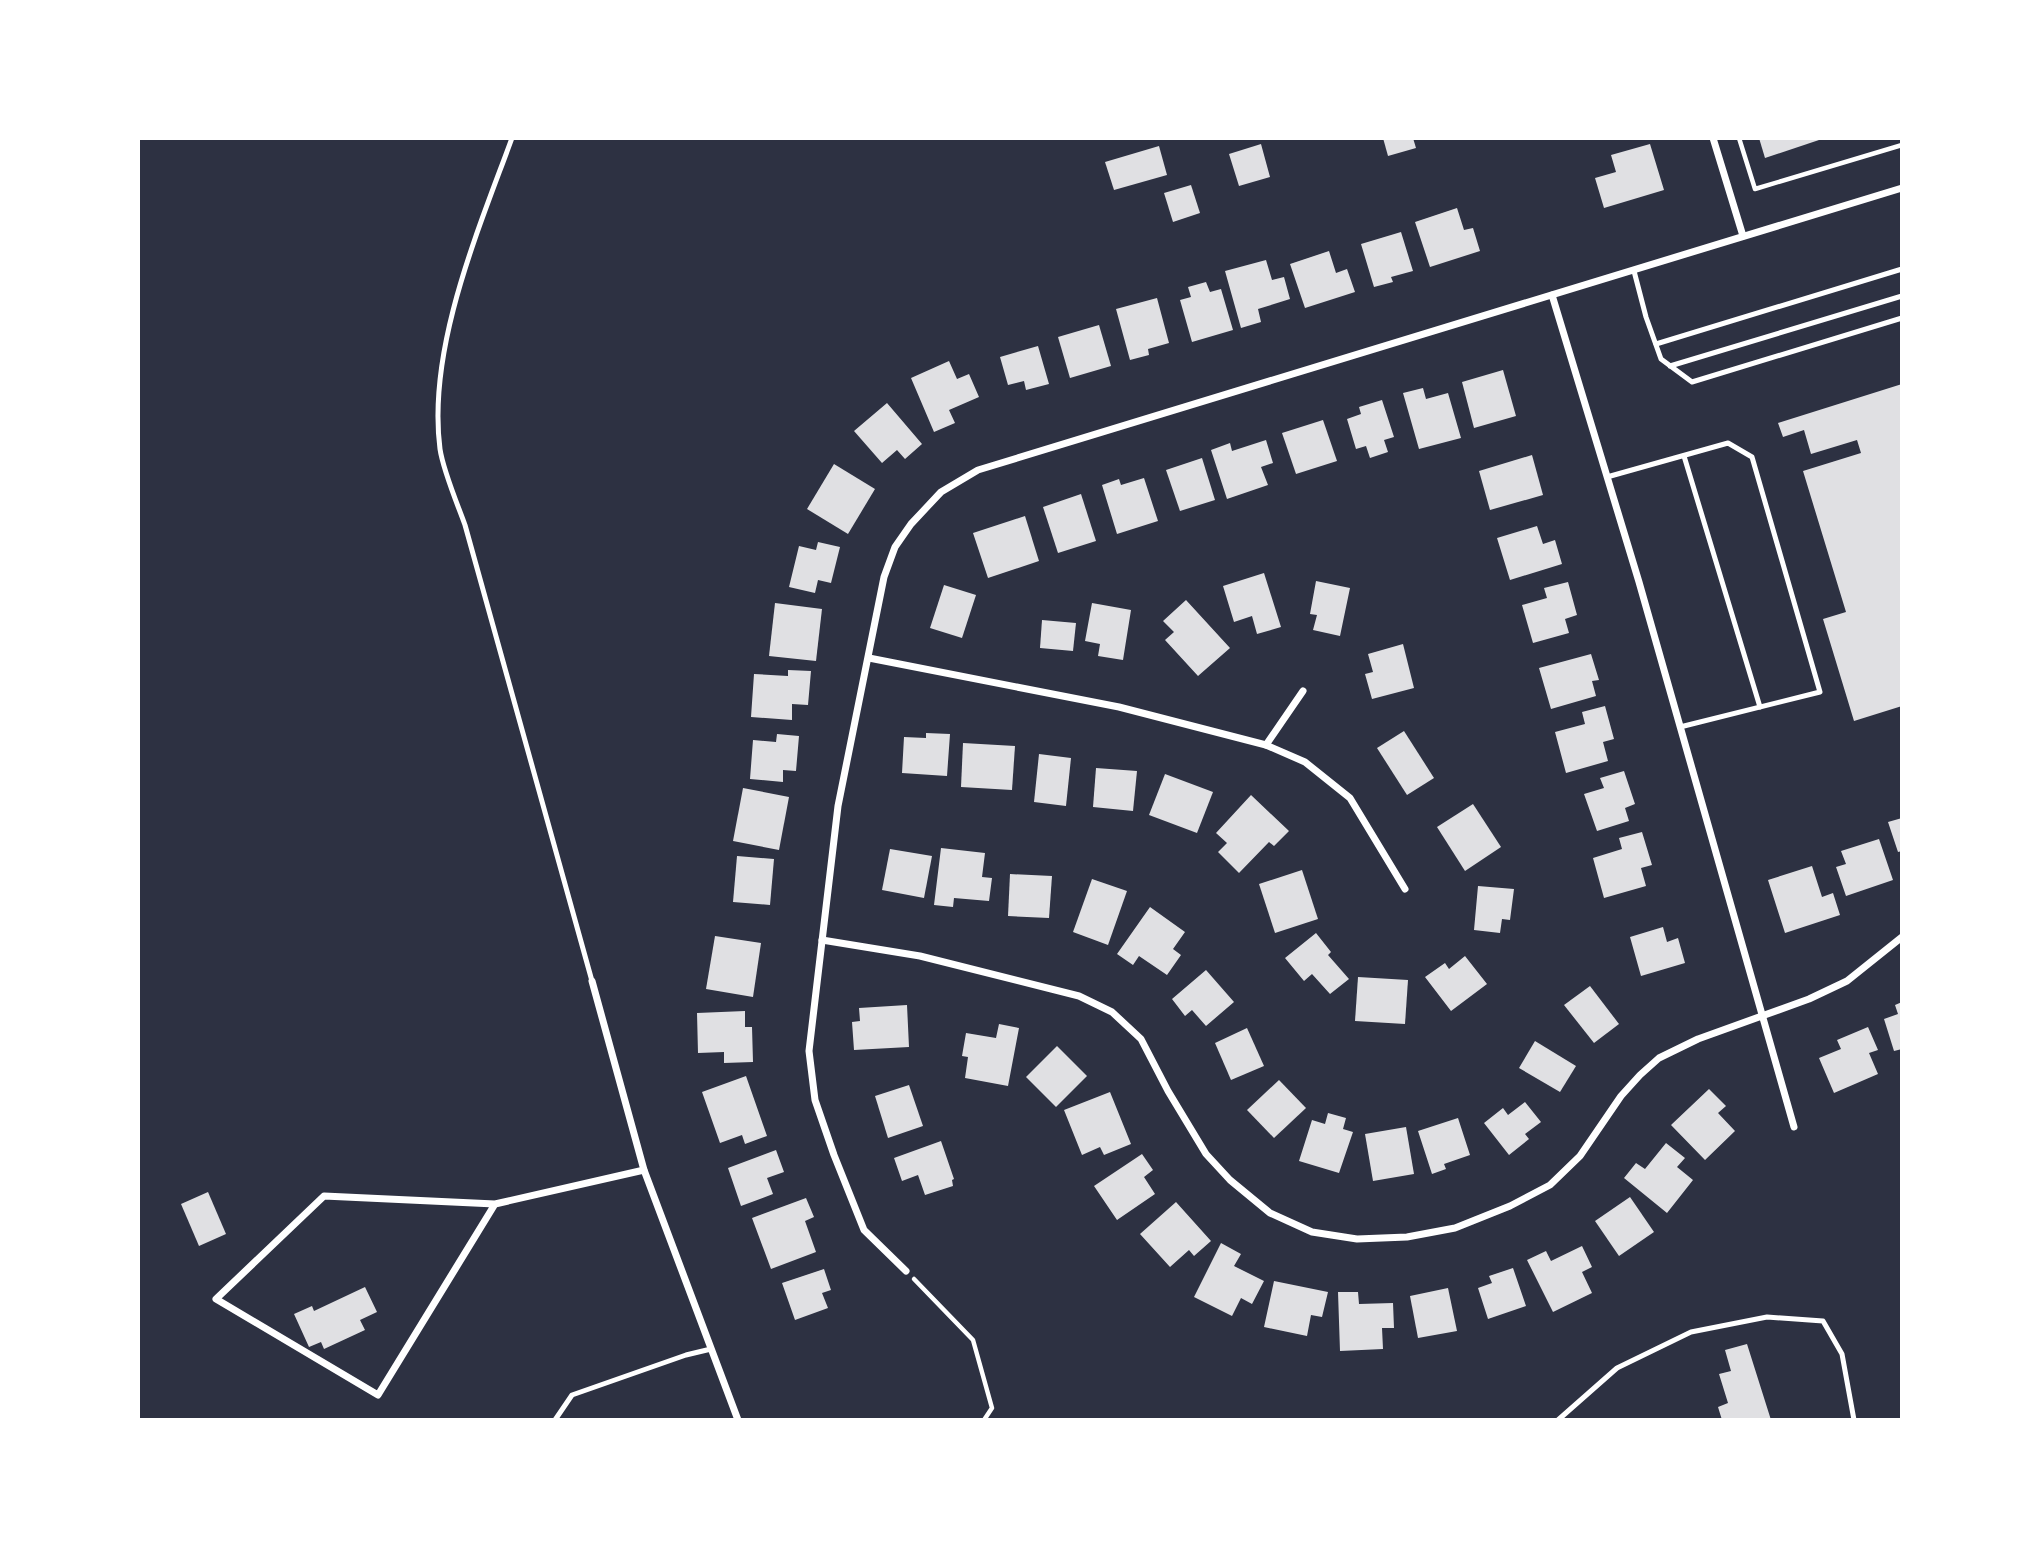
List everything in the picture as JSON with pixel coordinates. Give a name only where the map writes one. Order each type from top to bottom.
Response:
[{"type":"street","points":[[1713,138],[1743,236]]},
{"type":"street","points":[[906,1271],[864,1230],[815,1100],[809,1051],[838,806],[884,577],[895,547],[911,524],[941,492],[978,470],[1902,188]]},
{"type":"street","points":[[1552,295],[1680,727],[1794,1127]]},
{"type":"street","points":[[869,657],[1119,707],[1266,745],[1305,762],[1350,798],[1405,889]]},
{"type":"street","points":[[1266,745],[1303,691]]},
{"type":"street","points":[[822,940],[920,956],[1079,996],[1112,1012],[1141,1039],[1206,1154],[1230,1180],[1270,1213],[1312,1232],[1357,1239],[1406,1237],[1455,1228],[1510,1206],[1550,1185],[1580,1156],[1621,1096],[1659,1058],[1698,1039],[1809,999],[1847,981],[1902,937]]},
{"type":"street","points":[[592,981],[644,1170],[738,1420]]},
{"type":"street","points":[[495,1204],[377,1395],[216,1299],[324,1196],[495,1204],[644,1170]]},
{"type":"lane","points":[[512,138],[468,261],[445,341],[438,391],[440,450],[464,525],[592,981]]},
{"type":"lane","points":[[1656,344],[1902,269]]},
{"type":"lane","points":[[1634,271],[1661,359],[1692,382],[1902,318]]},
{"type":"lane","points":[[1670,366],[1902,296]]},
{"type":"lane","points":[[1607,477],[1728,443],[1752,457],[1820,692],[1680,727]]},
{"type":"lane","points":[[1684,456],[1760,707]]},
{"type":"lane","points":[[1558,1420],[1617,1368],[1691,1332],[1766,1317],[1823,1321],[1842,1354],[1854,1420]]},
{"type":"lane","points":[[555,1420],[572,1395],[686,1355],[711,1349]]},
{"type":"path","points":[[1739,138],[1755,189],[1902,145]]},
{"type":"path","points":[[906,1271],[973,1340],[992,1408],[984,1420]]},
{"type":"building","points":[[1383,138],[1413,138],[1416,148],[1388,156]]},
{"type":"building","points":[[1759,138],[1822,138],[1822,139],[1765,158]]},
{"type":"building","points":[[1261,144],[1270,177],[1239,186],[1229,154]]},
{"type":"building","points":[[1650,144],[1664,190],[1604,208],[1595,178],[1616,172],[1611,155]]},
{"type":"building","points":[[1159,146],[1167,175],[1114,190],[1105,162]]},
{"type":"building","points":[[1191,185],[1200,213],[1173,222],[1164,193]]},
{"type":"building","points":[[1457,208],[1464,230],[1473,228],[1480,251],[1430,267],[1415,222]]},
{"type":"building","points":[[1401,232],[1413,271],[1391,277],[1393,282],[1374,287],[1361,244]]},
{"type":"building","points":[[1329,251],[1336,273],[1347,269],[1355,292],[1305,308],[1290,264]]},
{"type":"building","points":[[1266,260],[1272,280],[1284,277],[1290,299],[1258,309],[1261,322],[1241,328],[1225,271]]},
{"type":"building","points":[[1206,282],[1210,292],[1221,289],[1233,330],[1192,342],[1180,300],[1191,297],[1188,287]]},
{"type":"building","points":[[1157,298],[1169,343],[1148,349],[1149,355],[1130,360],[1116,309]]},
{"type":"building","points":[[1099,325],[1111,366],[1070,378],[1058,337]]},
{"type":"building","points":[[1038,346],[1049,384],[1026,390],[1024,381],[1008,385],[1000,357]]},
{"type":"building","points":[[949,361],[957,379],[969,374],[979,397],[949,410],[955,423],[934,432],[911,378]]},
{"type":"building","points":[[1503,370],[1516,416],[1474,428],[1462,382]]},
{"type":"building","points":[[1902,384],[1902,706],[1854,721],[1823,619],[1846,612],[1803,471],[1861,453],[1857,440],[1811,454],[1804,430],[1783,437],[1778,423]]},
{"type":"building","points":[[1423,388],[1426,399],[1448,393],[1461,438],[1419,449],[1403,393]]},
{"type":"building","points":[[1382,400],[1394,437],[1384,440],[1388,452],[1370,458],[1366,446],[1356,449],[1347,419],[1361,414],[1359,407]]},
{"type":"building","points":[[887,403],[922,444],[905,459],[897,450],[882,463],[854,431]]},
{"type":"building","points":[[1323,420],[1337,461],[1296,474],[1282,433]]},
{"type":"building","points":[[1266,440],[1273,463],[1261,467],[1268,485],[1227,499],[1211,450],[1230,443],[1232,451]]},
{"type":"building","points":[[1532,455],[1543,495],[1490,510],[1479,471]]},
{"type":"building","points":[[1202,458],[1215,500],[1180,511],[1166,470]]},
{"type":"building","points":[[834,464],[875,489],[848,534],[807,509]]},
{"type":"building","points":[[1144,478],[1158,521],[1117,534],[1102,485],[1119,479],[1121,485]]},
{"type":"building","points":[[1081,494],[1096,541],[1058,553],[1043,507]]},
{"type":"building","points":[[1025,516],[1039,561],[988,578],[973,533]]},
{"type":"building","points":[[1537,526],[1543,544],[1555,540],[1562,564],[1510,580],[1497,538]]},
{"type":"building","points":[[818,542],[840,547],[831,583],[818,580],[815,593],[789,587],[799,546],[816,550]]},
{"type":"building","points":[[1264,573],[1281,627],[1257,634],[1252,616],[1234,622],[1223,586]]},
{"type":"building","points":[[1316,581],[1350,588],[1340,636],[1313,630],[1317,615],[1310,614]]},
{"type":"building","points":[[1568,582],[1577,615],[1565,619],[1569,633],[1533,643],[1522,605],[1547,598],[1544,588]]},
{"type":"building","points":[[944,585],[976,595],[962,638],[930,628]]},
{"type":"building","points":[[1186,600],[1230,648],[1198,676],[1165,640],[1174,632],[1163,621]]},
{"type":"building","points":[[775,603],[822,609],[816,661],[769,656]]},
{"type":"building","points":[[1092,603],[1131,610],[1123,660],[1098,656],[1100,644],[1085,641]]},
{"type":"building","points":[[1042,620],[1076,623],[1073,651],[1040,648]]},
{"type":"building","points":[[1403,644],[1414,688],[1372,699],[1365,674],[1373,672],[1368,654]]},
{"type":"building","points":[[1591,654],[1599,680],[1592,681],[1596,696],[1551,709],[1539,668]]},
{"type":"building","points":[[788,670],[811,671],[808,705],[792,704],[792,720],[751,717],[754,674],[788,676]]},
{"type":"building","points":[[1605,706],[1614,739],[1603,742],[1608,761],[1566,773],[1555,732],[1585,724],[1582,712]]},
{"type":"building","points":[[1404,731],[1434,778],[1407,795],[1377,748]]},
{"type":"building","points":[[926,733],[950,734],[947,776],[902,773],[904,737],[926,738]]},
{"type":"building","points":[[777,734],[799,736],[796,771],[783,770],[783,782],[750,779],[753,740],[776,742]]},
{"type":"building","points":[[963,743],[1015,746],[1012,790],[961,787]]},
{"type":"building","points":[[1039,754],[1071,758],[1066,806],[1034,802]]},
{"type":"building","points":[[1096,768],[1137,771],[1133,811],[1093,807]]},
{"type":"building","points":[[1624,771],[1635,804],[1625,808],[1629,821],[1597,831],[1584,794],[1604,788],[1600,778]]},
{"type":"building","points":[[1165,774],[1213,792],[1197,833],[1149,815]]},
{"type":"building","points":[[743,788],[789,797],[779,850],[733,841]]},
{"type":"building","points":[[1251,795],[1289,831],[1274,846],[1269,842],[1239,873],[1218,852],[1227,843],[1216,833]]},
{"type":"building","points":[[1473,804],[1501,847],[1465,871],[1437,827]]},
{"type":"building","points":[[1902,818],[1902,851],[1898,852],[1888,822]]},
{"type":"building","points":[[1642,832],[1652,865],[1641,868],[1646,886],[1604,898],[1593,858],[1622,849],[1619,838]]},
{"type":"building","points":[[1879,839],[1893,880],[1846,896],[1836,867],[1846,864],[1841,851]]},
{"type":"building","points":[[941,848],[985,853],[982,877],[992,878],[989,901],[954,898],[953,907],[934,905]]},
{"type":"building","points":[[890,849],[932,856],[924,898],[882,890]]},
{"type":"building","points":[[737,856],[774,859],[770,905],[733,902]]},
{"type":"building","points":[[1812,866],[1822,897],[1833,893],[1840,915],[1785,933],[1768,880]]},
{"type":"building","points":[[1302,870],[1318,919],[1275,933],[1259,884]]},
{"type":"building","points":[[1010,874],[1052,876],[1049,918],[1008,916]]},
{"type":"building","points":[[1092,879],[1127,891],[1108,945],[1073,932]]},
{"type":"building","points":[[1478,886],[1514,889],[1510,920],[1502,919],[1500,933],[1474,930]]},
{"type":"building","points":[[1150,907],[1185,932],[1173,949],[1181,955],[1167,975],[1139,956],[1133,965],[1117,954]]},
{"type":"building","points":[[1663,927],[1667,942],[1678,938],[1685,963],[1641,976],[1630,937]]},
{"type":"building","points":[[1316,933],[1331,952],[1328,955],[1349,979],[1330,994],[1312,974],[1304,981],[1285,958]]},
{"type":"building","points":[[715,936],[761,943],[753,997],[706,989]]},
{"type":"building","points":[[1465,956],[1487,984],[1451,1011],[1425,977],[1445,963],[1449,969]]},
{"type":"building","points":[[1206,970],[1234,1002],[1206,1026],[1192,1010],[1185,1016],[1172,999]]},
{"type":"building","points":[[1358,977],[1408,980],[1405,1024],[1355,1021]]},
{"type":"building","points":[[1590,986],[1619,1024],[1594,1043],[1564,1005]]},
{"type":"building","points":[[1902,1002],[1902,1049],[1894,1051],[1884,1019],[1898,1014],[1895,1005]]},
{"type":"building","points":[[907,1005],[909,1047],[854,1050],[852,1022],[860,1021],[859,1008]]},
{"type":"building","points":[[745,1011],[745,1027],[752,1027],[753,1062],[724,1063],[724,1052],[698,1053],[697,1013]]},
{"type":"building","points":[[999,1024],[1019,1028],[1008,1086],[965,1078],[968,1057],[962,1056],[966,1033],[996,1038]]},
{"type":"building","points":[[1868,1027],[1878,1050],[1869,1053],[1878,1074],[1834,1093],[1819,1058],[1841,1049],[1837,1040]]},
{"type":"building","points":[[1247,1028],[1264,1066],[1231,1080],[1215,1043]]},
{"type":"building","points":[[1535,1041],[1576,1066],[1560,1092],[1519,1068]]},
{"type":"building","points":[[1057,1046],[1087,1076],[1056,1107],[1026,1077]]},
{"type":"building","points":[[746,1076],[767,1136],[745,1144],[742,1135],[720,1143],[702,1092]]},
{"type":"building","points":[[1279,1080],[1306,1108],[1274,1138],[1247,1110]]},
{"type":"building","points":[[909,1085],[923,1126],[888,1138],[875,1096]]},
{"type":"building","points":[[1709,1089],[1726,1106],[1718,1113],[1735,1131],[1705,1160],[1671,1125]]},
{"type":"building","points":[[1110,1092],[1131,1144],[1104,1155],[1100,1147],[1082,1155],[1064,1110]]},
{"type":"building","points":[[1525,1102],[1541,1122],[1525,1134],[1529,1139],[1509,1155],[1484,1123],[1503,1108],[1508,1115]]},
{"type":"building","points":[[1328,1113],[1346,1118],[1343,1129],[1353,1132],[1339,1173],[1299,1161],[1312,1120],[1325,1124]]},
{"type":"building","points":[[1458,1118],[1470,1155],[1444,1164],[1446,1169],[1432,1174],[1418,1131]]},
{"type":"building","points":[[1406,1127],[1414,1174],[1373,1181],[1365,1134]]},
{"type":"building","points":[[941,1141],[954,1179],[953,1186],[925,1195],[918,1175],[902,1181],[894,1158]]},
{"type":"building","points":[[1666,1143],[1685,1158],[1677,1167],[1693,1180],[1667,1213],[1624,1178],[1636,1163],[1645,1169]]},
{"type":"building","points":[[776,1150],[784,1172],[767,1178],[773,1194],[741,1206],[728,1168]]},
{"type":"building","points":[[1142,1154],[1153,1170],[1144,1177],[1155,1194],[1117,1220],[1094,1186]]},
{"type":"building","points":[[208,1192],[226,1234],[199,1246],[181,1204]]},
{"type":"building","points":[[1630,1197],[1654,1232],[1619,1256],[1595,1221]]},
{"type":"building","points":[[806,1198],[814,1217],[805,1221],[816,1252],[771,1269],[752,1218]]},
{"type":"building","points":[[1176,1202],[1211,1241],[1194,1256],[1189,1250],[1170,1267],[1140,1234]]},
{"type":"building","points":[[1221,1243],[1241,1254],[1234,1266],[1264,1281],[1252,1304],[1241,1298],[1232,1316],[1194,1297]]},
{"type":"building","points":[[1582,1246],[1592,1267],[1582,1272],[1592,1293],[1553,1312],[1527,1260],[1546,1251],[1551,1261]]},
{"type":"building","points":[[1513,1268],[1526,1306],[1488,1319],[1478,1288],[1492,1283],[1489,1276]]},
{"type":"building","points":[[824,1269],[831,1290],[822,1293],[828,1308],[795,1320],[782,1283]]},
{"type":"building","points":[[1274,1281],[1328,1292],[1322,1317],[1311,1315],[1307,1336],[1264,1327]]},
{"type":"building","points":[[365,1287],[377,1312],[360,1320],[365,1330],[324,1349],[321,1342],[309,1347],[294,1314],[312,1306],[314,1311]]},
{"type":"building","points":[[1448,1288],[1457,1331],[1418,1338],[1410,1296]]},
{"type":"building","points":[[1338,1292],[1358,1292],[1359,1304],[1393,1303],[1394,1328],[1382,1328],[1383,1349],[1340,1351]]},
{"type":"building","points":[[1747,1344],[1771,1420],[1722,1420],[1718,1407],[1728,1403],[1719,1374],[1731,1371],[1725,1350]]}]
